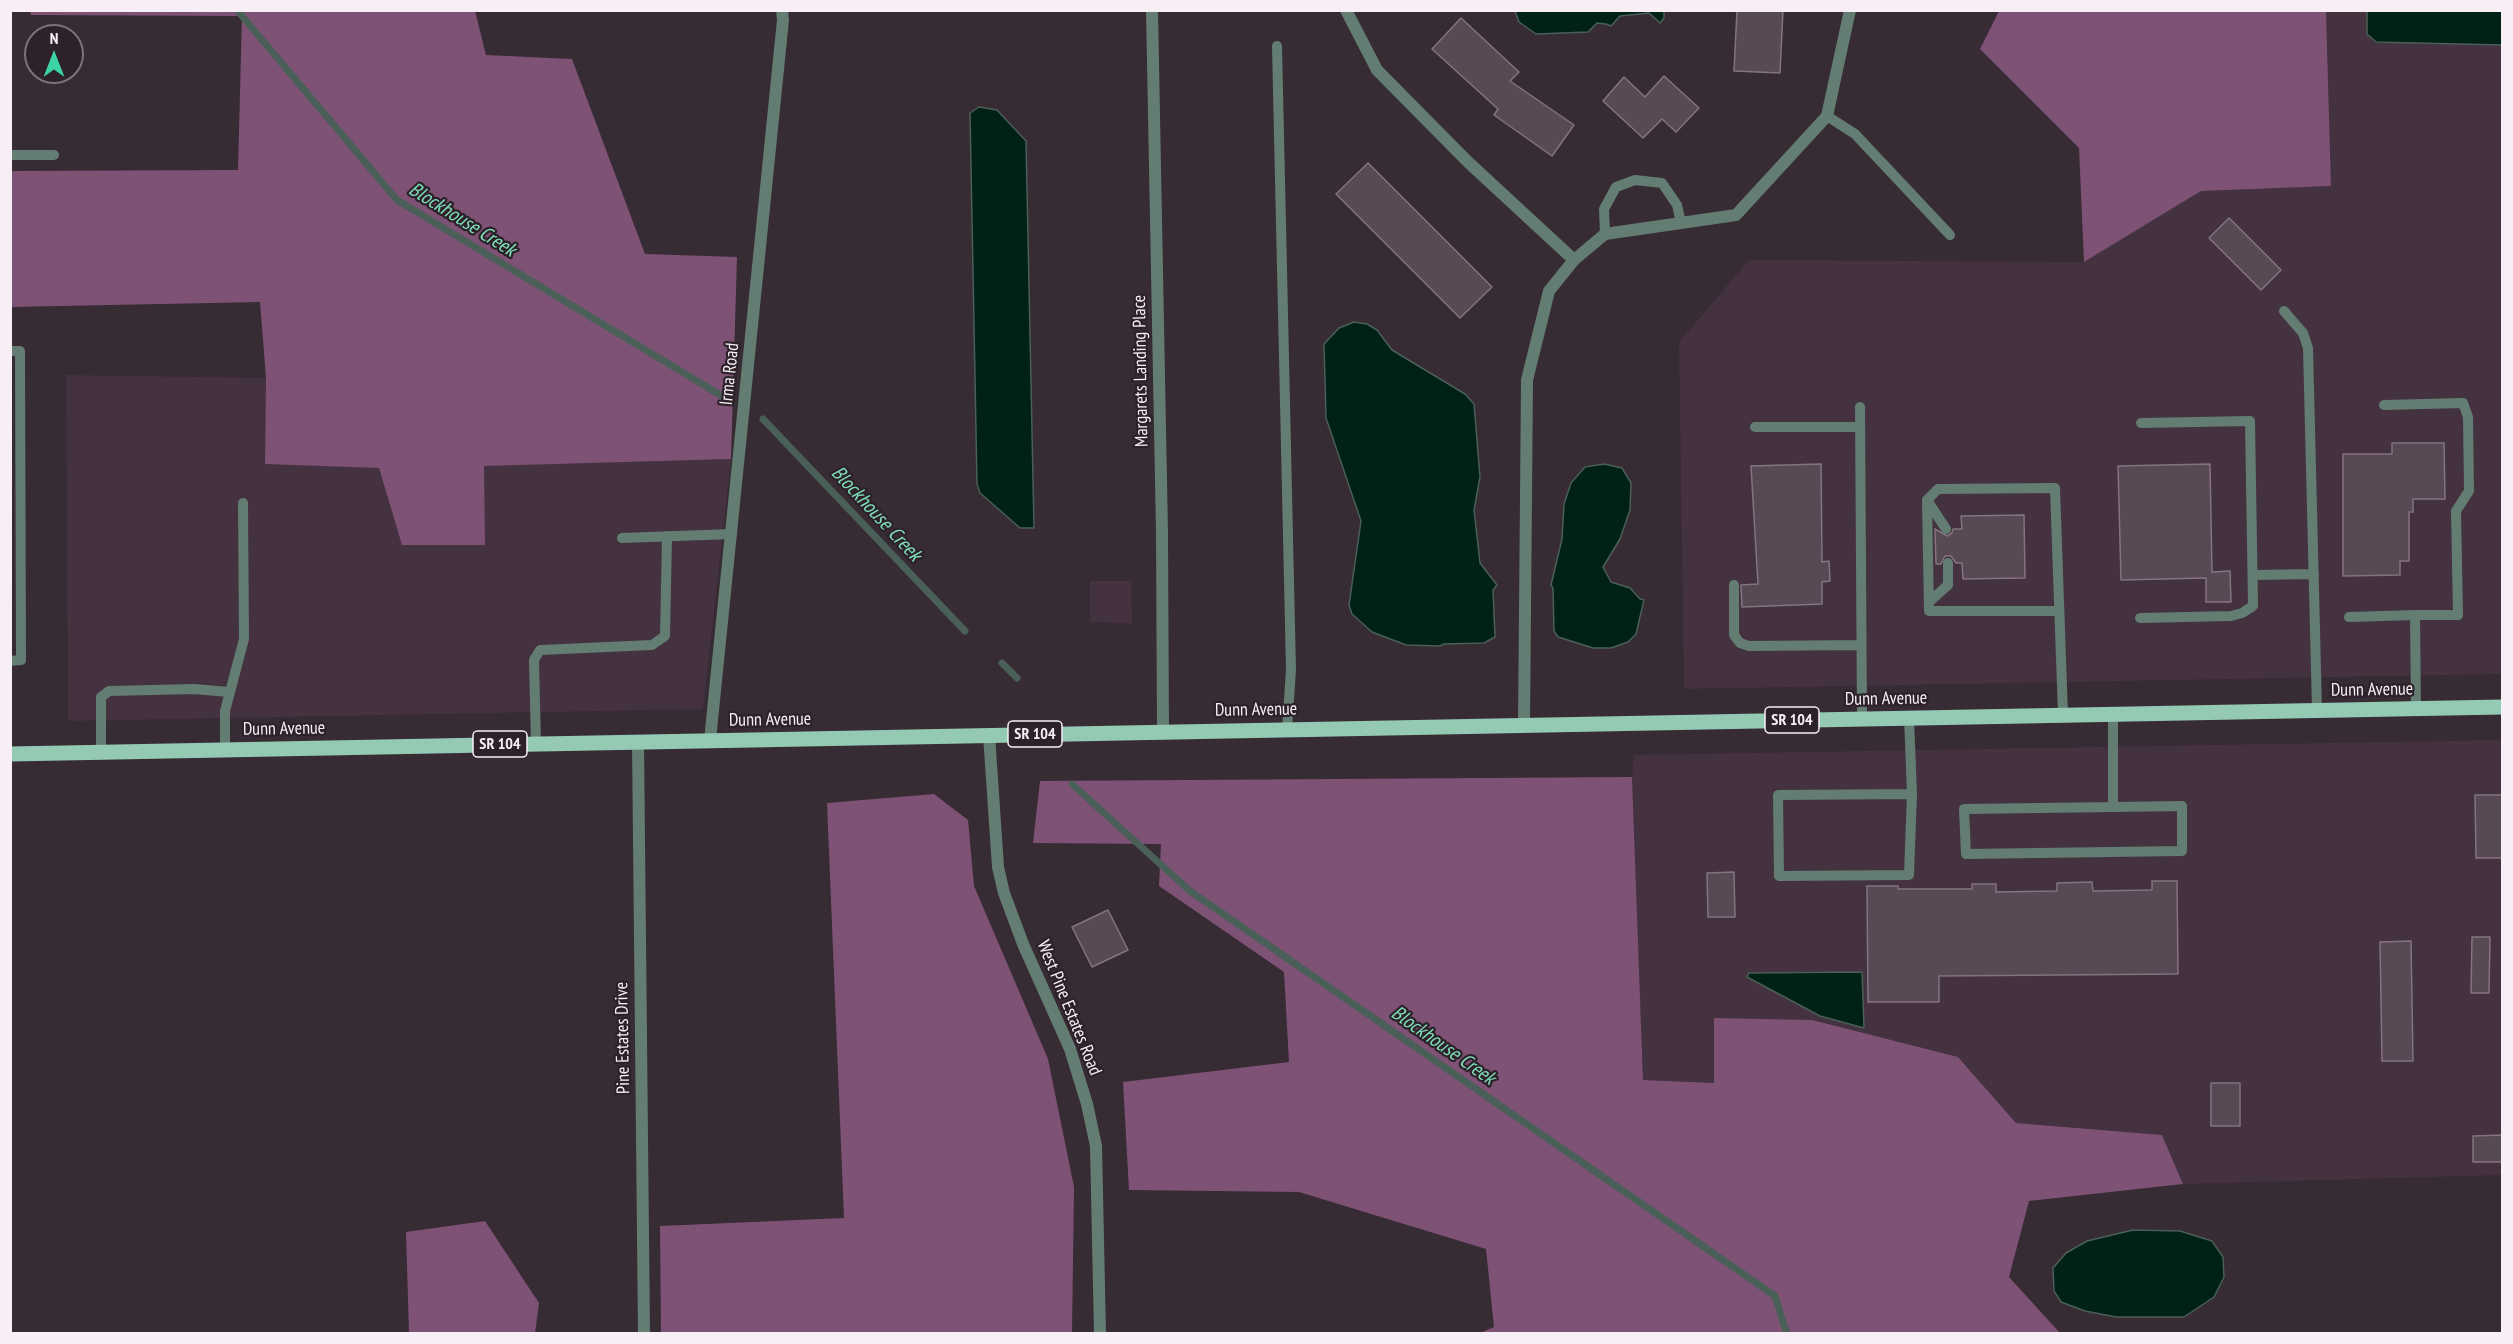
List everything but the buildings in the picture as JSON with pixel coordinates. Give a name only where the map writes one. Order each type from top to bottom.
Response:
[{"type":"main road","name":"Dunn Avenue","points":[[10,754],[2502,707]]},
{"type":"street","name":"Irma Road","points":[[710,740],[783,20],[782,10]]},
{"type":"street","name":"Margarets Landing Place","points":[[1152,10],[1162,533],[1163,731]]},
{"type":"street","points":[[1346,10],[1377,70],[1468,162],[1574,260]]},
{"type":"street","points":[[1524,725],[1527,380],[1549,291],[1574,260],[1605,234],[1736,215],[1827,116],[1850,10]]},
{"type":"street","name":"West Pine Estates Road","points":[[988,735],[998,867],[1004,893],[1023,944],[1070,1049],[1087,1104],[1096,1146],[1100,1334]]},
{"type":"street","name":"Pine Estates Drive","points":[[638,741],[644,1334]]},
{"type":"lane","points":[[1277,46],[1291,670],[1287,729]]},
{"type":"lane","points":[[1827,116],[1855,134],[1950,235]]},
{"type":"lane","points":[[10,155],[54,155]]},
{"type":"lane","points":[[1605,234],[1604,209],[1616,187],[1635,180],[1662,183],[1677,205],[1681,223]]},
{"type":"lane","points":[[2284,311],[2302,333],[2308,348],[2317,710]]},
{"type":"lane","points":[[10,351],[20,351],[21,648],[21,660],[10,661]]},
{"type":"lane","points":[[2349,616],[2458,615],[2456,511],[2469,491],[2469,417],[2463,403],[2384,405]]},
{"type":"lane","points":[[1860,407],[1862,719]]},
{"type":"lane","points":[[2140,618],[2231,616],[2242,613],[2253,606],[2250,421],[2141,423]]},
{"type":"lane","points":[[1755,427],[1860,427]]},
{"type":"lane","points":[[2059,611],[1929,611],[1927,500],[1938,489],[2055,488],[2063,715]]},
{"type":"lane","points":[[1927,500],[1946,529]]},
{"type":"lane","points":[[225,750],[225,711],[244,639],[243,503]]},
{"type":"lane","points":[[622,538],[732,534]]},
{"type":"lane","points":[[536,744],[534,660],[540,650],[652,645],[665,636],[667,536]]},
{"type":"lane","points":[[1929,602],[1948,585],[1948,563]]},
{"type":"lane","points":[[2253,575],[2314,574]]},
{"type":"lane","points":[[1734,585],[1734,635],[1740,644],[1749,646],[1861,645]]},
{"type":"lane","points":[[2415,615],[2416,709]]},
{"type":"lane","points":[[100,752],[101,697],[109,691],[194,689],[229,692]]},
{"type":"lane","points":[[2113,714],[2113,807]]},
{"type":"lane","points":[[1909,718],[1912,794],[1909,875],[1779,876],[1778,795],[1912,794]]},
{"type":"lane","points":[[2182,806],[2182,851],[1966,854],[1964,809],[2113,807],[2182,806]]},
{"type":"shaded area","points":[[30,11],[475,11],[486,55],[572,59],[645,254],[737,257],[731,459],[484,466],[485,545],[402,545],[379,468],[265,464],[266,378],[260,302],[11,307],[11,171],[238,170],[242,16],[31,15]]},
{"type":"shaded area","points":[[1515,11],[1664,11],[1664,18],[1660,23],[1649,13],[1620,16],[1611,26],[1597,23],[1588,32],[1536,34],[1519,22]]},
{"type":"shaded area","points":[[1999,11],[2326,11],[2331,186],[2201,191],[2084,262],[2079,148],[1980,49]]},
{"type":"shaded area","points":[[2326,11],[2502,11],[2502,674],[1684,689],[1679,342],[1749,260],[2084,262],[2201,191],[2331,186]]},
{"type":"shaded area","points":[[2367,11],[2502,11],[2502,45],[2376,42],[2367,34]]},
{"type":"shaded area","points":[[979,107],[997,110],[1026,141],[1034,528],[1020,528],[980,493],[977,484],[970,113]]},
{"type":"shaded area","points":[[1354,322],[1367,324],[1377,330],[1392,350],[1465,394],[1474,404],[1480,477],[1474,510],[1480,563],[1497,585],[1493,590],[1495,637],[1484,643],[1440,646],[1406,645],[1372,632],[1352,614],[1349,605],[1361,521],[1326,418],[1324,344],[1339,328]]},
{"type":"shaded area","points":[[66,375],[266,378],[265,463],[379,468],[731,459],[703,709],[68,721]]},
{"type":"shaded area","points":[[1604,464],[1622,468],[1631,483],[1630,510],[1620,539],[1603,567],[1611,582],[1630,588],[1640,599],[1644,600],[1636,634],[1628,642],[1611,648],[1593,648],[1558,637],[1554,631],[1553,588],[1551,585],[1562,539],[1564,504],[1571,483],[1585,467]]},
{"type":"shaded area","points":[[1090,581],[1131,581],[1132,623],[1090,622]]},
{"type":"shaded area","points":[[2502,740],[2502,1175],[2183,1184],[2162,1135],[2016,1123],[1958,1057],[1714,1083],[1643,1080],[1632,777],[1634,755]]},
{"type":"shaded area","points":[[1632,777],[1643,1080],[1714,1083],[1714,1018],[1812,1020],[1958,1057],[2016,1123],[2162,1135],[2183,1184],[2029,1201],[2009,1277],[2060,1333],[1480,1333],[1494,1327],[1486,1249],[1299,1192],[1129,1190],[1123,1082],[1289,1062],[1284,972],[1159,886],[1161,844],[1033,843],[1040,781]]},
{"type":"shaded area","points":[[934,794],[968,820],[974,886],[1048,1059],[1074,1187],[1072,1333],[661,1333],[660,1226],[844,1218],[827,803]]},
{"type":"shaded area","points":[[1862,972],[1864,1028],[1820,1016],[1747,977],[1749,973]]},
{"type":"shaded area","points":[[485,1221],[539,1303],[535,1333],[409,1333],[406,1232]]},
{"type":"shaded area","points":[[2133,1230],[2180,1231],[2212,1241],[2223,1257],[2224,1277],[2214,1297],[2184,1317],[2116,1317],[2085,1311],[2061,1302],[2054,1291],[2053,1268],[2066,1253],[2087,1241]]},
{"type":"waterway","name":"Blockhouse Creek","points":[[237,10],[397,200],[722,396]]},
{"type":"waterway","name":"Blockhouse Creek","points":[[763,419],[965,631]]},
{"type":"waterway","name":"Blockhouse Creek","points":[[1002,663],[1017,678]]},
{"type":"waterway","name":"Blockhouse Creek","points":[[1072,784],[1190,891],[1775,1296],[1787,1334]]}]
